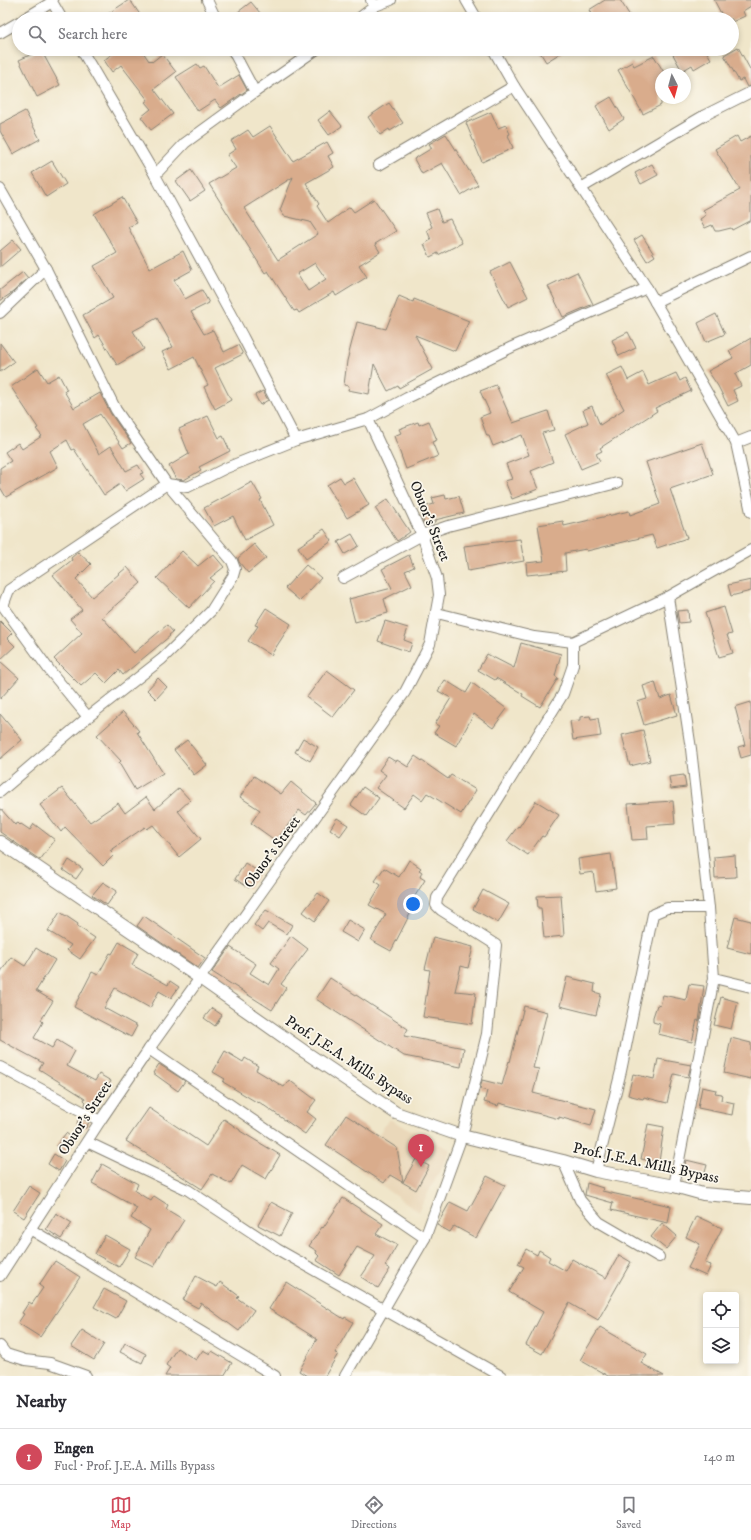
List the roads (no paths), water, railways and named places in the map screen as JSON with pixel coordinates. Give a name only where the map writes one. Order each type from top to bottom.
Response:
[{"type":"street","points":[[207,0],[213,12]]},
{"type":"street","points":[[365,12],[373,3],[391,0]]},
{"type":"street","points":[[466,0],[473,12]]},
{"type":"street","points":[[35,12],[52,1],[58,12]]},
{"type":"street","points":[[0,33],[12,26]]},
{"type":"street","points":[[85,56],[155,175],[296,440]]},
{"type":"street","points":[[236,56],[255,92]]},
{"type":"street","points":[[155,175],[185,143],[307,56]]},
{"type":"street","points":[[497,56],[514,86],[647,288],[736,443],[751,512]]},
{"type":"street","points":[[379,165],[514,86]]},
{"type":"street","points":[[582,188],[705,115],[751,92]]},
{"type":"street","points":[[0,189],[46,269],[116,410],[167,484],[232,561],[235,569],[233,576],[211,611],[162,659],[88,717],[0,792]]},
{"type":"street","points":[[655,302],[751,256]]},
{"type":"street","points":[[0,313],[46,269]]},
{"type":"street","points":[[88,717],[50,671],[3,606],[9,590],[167,484],[188,487],[226,468],[296,440],[368,419],[407,398],[512,347],[647,288]]},
{"type":"street","name":"Obuor’s Street","points":[[0,1276],[100,1121],[149,1049],[405,692],[430,644],[437,613],[439,595],[437,578],[422,535],[368,419]]},
{"type":"street","points":[[736,443],[751,437]]},
{"type":"street","points":[[343,578],[422,535],[448,526],[617,483]]},
{"type":"street","points":[[437,613],[534,637],[573,642],[668,596],[751,550]]},
{"type":"street","points":[[668,596],[691,749],[709,908],[714,978],[674,1186]]},
{"type":"street","points":[[345,1376],[425,1238],[462,1136],[487,1034],[496,945],[441,910],[436,905],[436,898],[564,694],[573,665],[573,642]]},
{"type":"street","name":"Prof. J.E.A. Mills Bypass","points":[[0,842],[396,1113],[462,1136],[563,1161],[596,1171],[674,1186],[703,1194],[751,1198]]},
{"type":"street","points":[[596,1171],[620,1071],[653,914],[667,908],[709,908]]},
{"type":"street","points":[[714,978],[751,987]]},
{"type":"street","points":[[149,1049],[425,1238]]},
{"type":"street","points":[[0,1067],[100,1121]]},
{"type":"street","points":[[87,1142],[188,1190],[278,1249],[501,1376]]},
{"type":"street","points":[[563,1161],[580,1200],[600,1222],[659,1257]]},
{"type":"street","points":[[30,1230],[275,1376]]},
{"type":"street","points":[[0,1346],[6,1354],[25,1360],[50,1363],[86,1376]]},
{"type":"place","name":"Engen","points":[[421,1167]]}]
